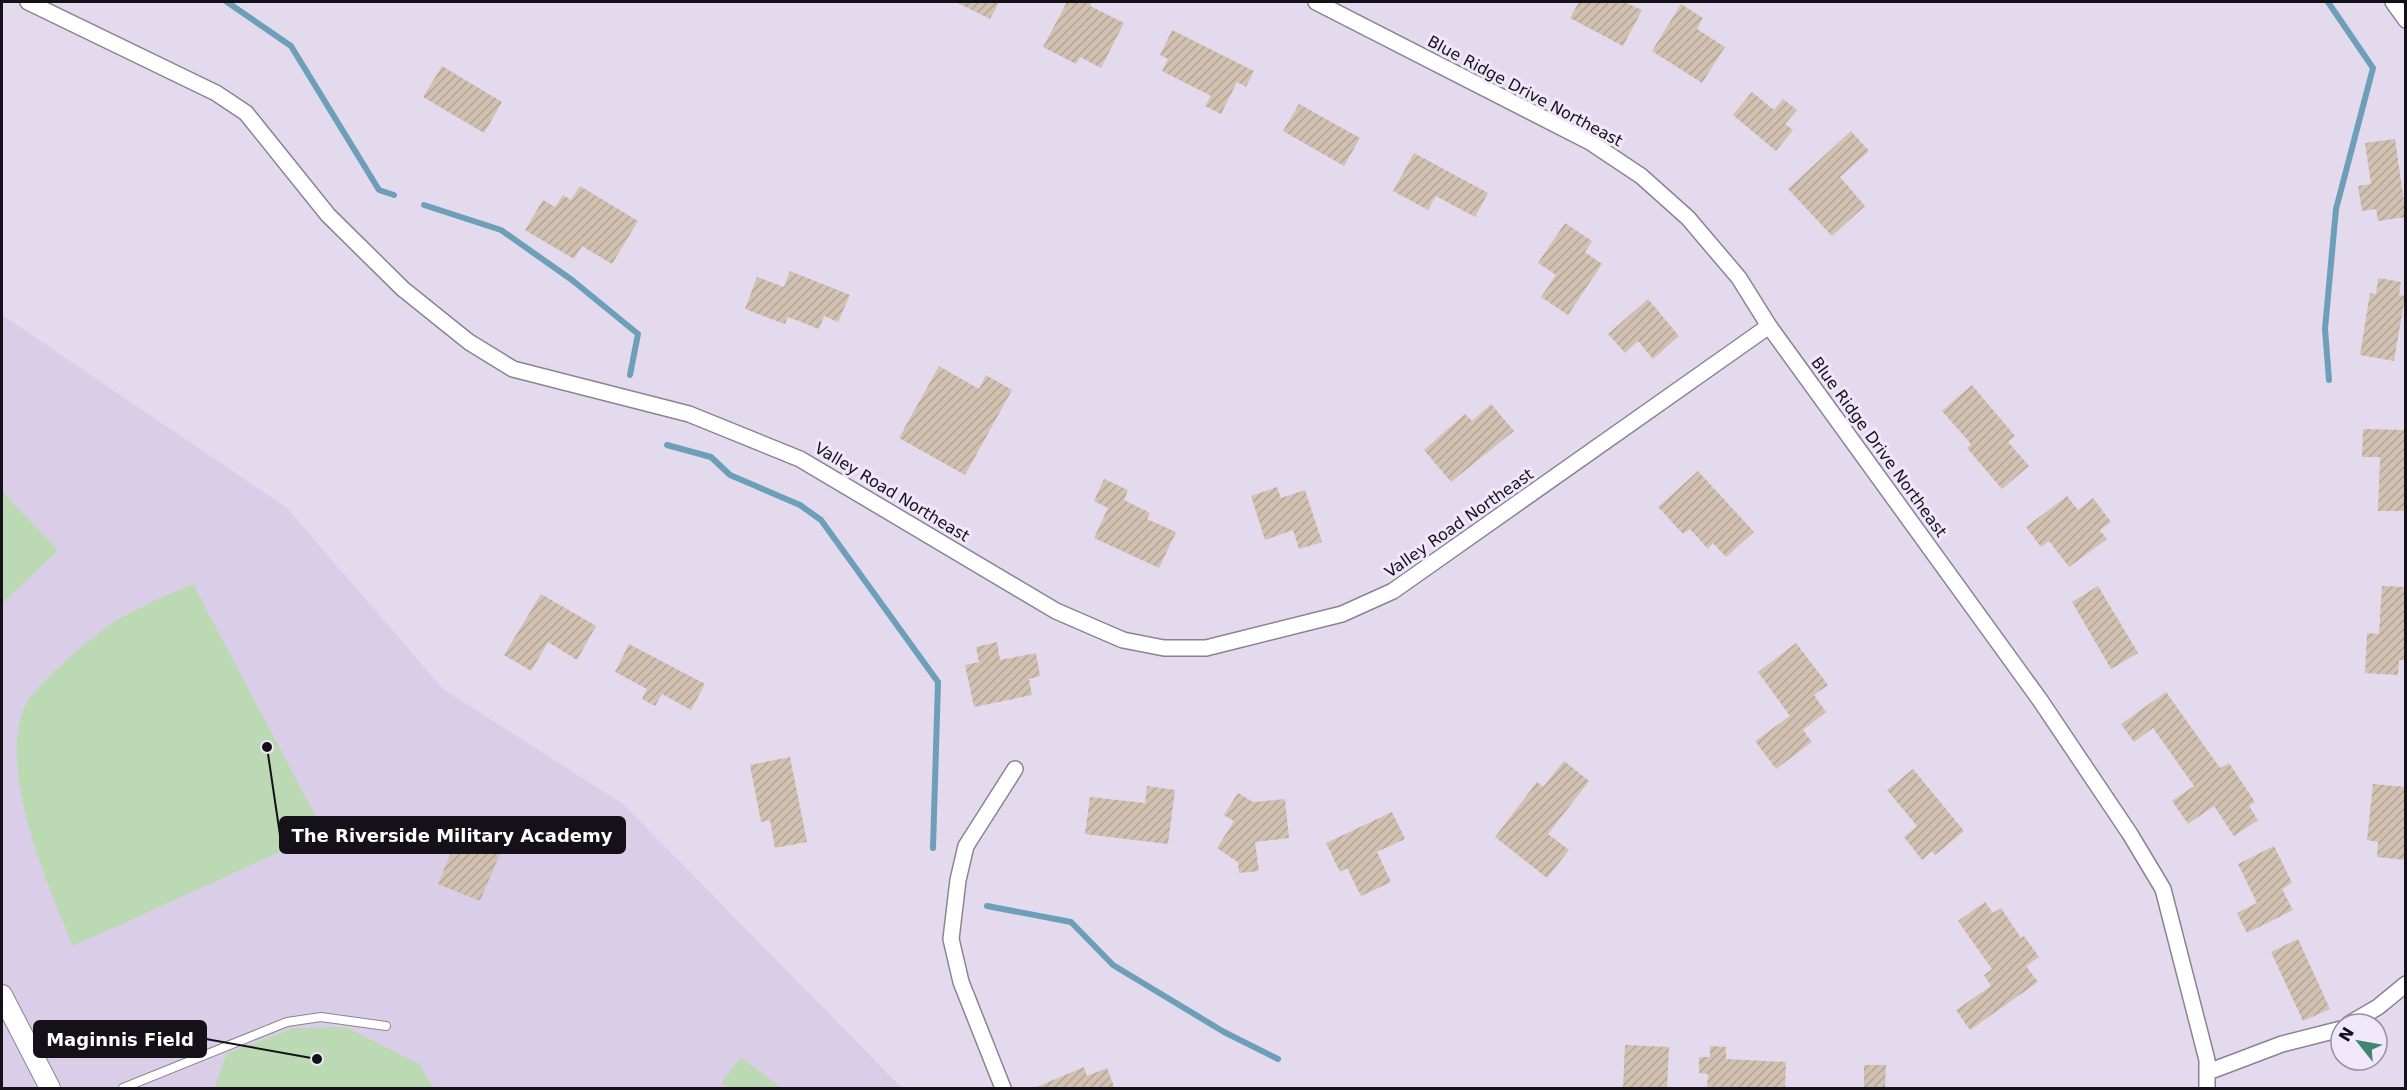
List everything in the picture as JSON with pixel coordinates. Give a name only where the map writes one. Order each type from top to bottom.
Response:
[{"type":"street","name":"Valley Road Northeast","points":[[28,2],[216,93],[246,113],[328,215],[403,289],[469,342],[513,369],[689,414],[800,459],[1056,611],[1123,640],[1157,647],[1206,648],[1342,614],[1393,591],[1769,326]]},
{"type":"street","name":"Blue Ridge Drive Northeast","points":[[1316,2],[1590,142],[1641,176],[1688,218],[1739,278],[1769,326],[2040,700],[2124,824],[2157,880],[2166,901],[2208,1072],[2207,1089]]},
{"type":"street","points":[[2393,2],[2406,20]]},
{"type":"street","points":[[1003,1089],[961,982],[951,939],[958,880],[966,846],[1015,769]]},
{"type":"street","points":[[2369,1012],[2406,984]]},
{"type":"street","points":[[2,995],[50,1089]]},
{"type":"street","points":[[2208,1072],[2282,1044],[2329,1032]]},
{"type":"lane","points":[[123,1089],[287,1022],[321,1017],[386,1026]]},
{"type":"shaded area","points":[[2,315],[287,508],[443,689],[623,804],[902,1088],[2,1088]]},
{"type":"green space","points":[[2,491],[58,550],[2,604]]},
{"type":"green space","points":[[193,584],[324,832],[73,946],[40,862],[22,798],[17,767],[17,737],[23,710],[52,674],[112,623],[139,608]]},
{"type":"green space","points":[[346,1027],[419,1064],[434,1088],[215,1088],[226,1054],[293,1028]]},
{"type":"green space","points":[[741,1057],[781,1088],[728,1088],[721,1083]]},
{"type":"building","points":[[956,2],[999,2],[990,19]]},
{"type":"building","points":[[1067,2],[1092,2],[1090,6],[1124,23],[1101,68],[1080,57],[1076,64],[1043,47]]},
{"type":"building","points":[[1579,2],[1624,2],[1642,10],[1623,46],[1570,18]]},
{"type":"building","points":[[1681,4],[1703,18],[1697,29],[1725,47],[1702,83],[1652,51]]},
{"type":"building","points":[[1172,30],[1254,71],[1246,87],[1237,82],[1221,114],[1205,106],[1211,96],[1162,71],[1168,59],[1160,55]]},
{"type":"building","points":[[442,66],[502,102],[484,133],[423,97]]},
{"type":"building","points":[[1752,92],[1774,110],[1783,99],[1797,110],[1785,124],[1793,130],[1776,151],[1733,115]]},
{"type":"building","points":[[1299,104],[1360,138],[1344,166],[1283,131]]},
{"type":"building","points":[[1851,131],[1869,151],[1840,177],[1865,206],[1832,236],[1788,189]]},
{"type":"building","points":[[2395,139],[2406,217],[2378,221],[2376,209],[2362,211],[2358,186],[2371,184],[2365,143]]},
{"type":"building","points":[[1414,153],[1488,193],[1475,217],[1436,196],[1428,210],[1393,191]]},
{"type":"building","points":[[580,186],[638,221],[612,264],[582,246],[574,259],[525,230],[543,200],[555,207],[563,195],[571,200]]},
{"type":"building","points":[[1565,223],[1592,241],[1585,252],[1602,264],[1568,315],[1541,297],[1556,275],[1538,263]]},
{"type":"building","points":[[790,271],[850,295],[838,322],[824,316],[819,329],[788,317],[785,324],[745,309],[757,277],[784,287]]},
{"type":"building","points":[[2378,278],[2401,282],[2399,295],[2405,296],[2394,361],[2360,355],[2370,293],[2376,294]]},
{"type":"building","points":[[1648,299],[1679,336],[1653,359],[1638,341],[1625,353],[1608,334]]},
{"type":"building","points":[[939,366],[979,389],[986,375],[1012,390],[965,475],[899,438]]},
{"type":"building","points":[[1972,385],[2015,436],[2008,442],[2029,466],[2002,489],[1967,448],[1971,444],[1942,411]]},
{"type":"building","points":[[1491,404],[1514,431],[1451,482],[1424,450],[1465,414],[1472,421]]},
{"type":"building","points":[[2363,429],[2406,430],[2406,511],[2378,511],[2380,457],[2362,457]]},
{"type":"building","points":[[1698,471],[1754,532],[1726,557],[1713,543],[1708,549],[1690,529],[1683,534],[1658,507]]},
{"type":"building","points":[[1104,479],[1128,490],[1124,500],[1150,513],[1147,519],[1176,532],[1159,568],[1094,538],[1108,508],[1094,501]]},
{"type":"building","points":[[1277,487],[1281,498],[1305,490],[1322,542],[1299,549],[1293,530],[1265,540],[1251,496]]},
{"type":"building","points":[[2067,496],[2078,510],[2093,498],[2111,522],[2100,530],[2107,539],[2069,567],[2049,541],[2041,547],[2026,527]]},
{"type":"building","points":[[2098,586],[2138,653],[2111,669],[2072,602]]},
{"type":"building","points":[[2382,586],[2406,587],[2406,660],[2399,660],[2398,675],[2365,673],[2367,633],[2379,634]]},
{"type":"building","points":[[541,594],[596,626],[577,660],[548,642],[531,671],[504,655]]},
{"type":"building","points":[[997,642],[1000,660],[1036,653],[1040,676],[1029,679],[1032,695],[974,707],[965,665],[979,662],[976,647]]},
{"type":"building","points":[[1796,643],[1828,685],[1814,695],[1826,712],[1803,730],[1812,742],[1776,769],[1755,741],[1790,716],[1758,672]]},
{"type":"building","points":[[629,644],[705,684],[691,710],[662,694],[655,706],[642,699],[647,689],[615,672]]},
{"type":"building","points":[[2166,692],[2220,768],[2229,763],[2255,802],[2249,806],[2258,820],[2234,836],[2214,806],[2188,824],[2172,801],[2194,786],[2153,728],[2134,742],[2121,724]]},
{"type":"building","points":[[790,757],[807,842],[775,848],[770,820],[761,822],[750,765]]},
{"type":"building","points":[[1564,761],[1589,781],[1548,834],[1569,850],[1547,878],[1495,837],[1537,782],[1543,787]]},
{"type":"building","points":[[1913,769],[1964,831],[1935,855],[1932,851],[1922,860],[1904,837],[1917,826],[1887,790]]},
{"type":"building","points":[[2373,784],[2406,787],[2406,860],[2377,857],[2378,842],[2367,840]]},
{"type":"building","points":[[1147,786],[1175,790],[1168,844],[1085,834],[1090,797],[1145,803]]},
{"type":"building","points":[[1238,793],[1253,802],[1285,799],[1289,838],[1255,842],[1259,871],[1239,873],[1238,862],[1217,848],[1234,821],[1224,815]]},
{"type":"building","points":[[1392,812],[1405,839],[1377,852],[1391,882],[1361,896],[1347,868],[1340,872],[1326,843]]},
{"type":"building","points":[[465,819],[507,837],[480,901],[438,884]]},
{"type":"building","points":[[2274,846],[2292,883],[2282,889],[2293,910],[2247,933],[2237,913],[2257,903],[2238,864]]},
{"type":"building","points":[[1985,902],[1993,913],[2001,908],[2021,938],[2024,936],[2039,957],[2026,966],[2038,982],[1970,1030],[1956,1010],[1991,986],[1984,975],[1992,969],[1958,921]]},
{"type":"building","points":[[2298,939],[2330,1009],[2303,1021],[2271,952]]},
{"type":"building","points":[[1625,1045],[1669,1047],[1667,1089],[1623,1089]]},
{"type":"building","points":[[1710,1046],[1726,1047],[1726,1059],[1786,1062],[1785,1089],[1707,1089],[1708,1074],[1699,1073],[1699,1057],[1710,1057]]},
{"type":"building","points":[[1864,1065],[1886,1065],[1885,1089],[1864,1089]]},
{"type":"building","points":[[1084,1067],[1087,1076],[1107,1068],[1115,1089],[1032,1089]]},
{"type":"waterway","points":[[227,2],[291,46],[379,190],[394,195]]},
{"type":"waterway","points":[[2328,2],[2373,68],[2336,209],[2325,329],[2329,380]]},
{"type":"waterway","points":[[424,205],[501,230],[572,280],[638,334],[630,375]]},
{"type":"waterway","points":[[667,445],[711,457],[730,475],[800,505],[821,520],[938,682],[933,848]]},
{"type":"waterway","points":[[987,906],[1071,922],[1113,965],[1224,1032],[1278,1059]]},
{"type":"place","name":"The Riverside Military Academy","points":[[267,747]]},
{"type":"place","name":"Maginnis Field","points":[[317,1059]]}]
